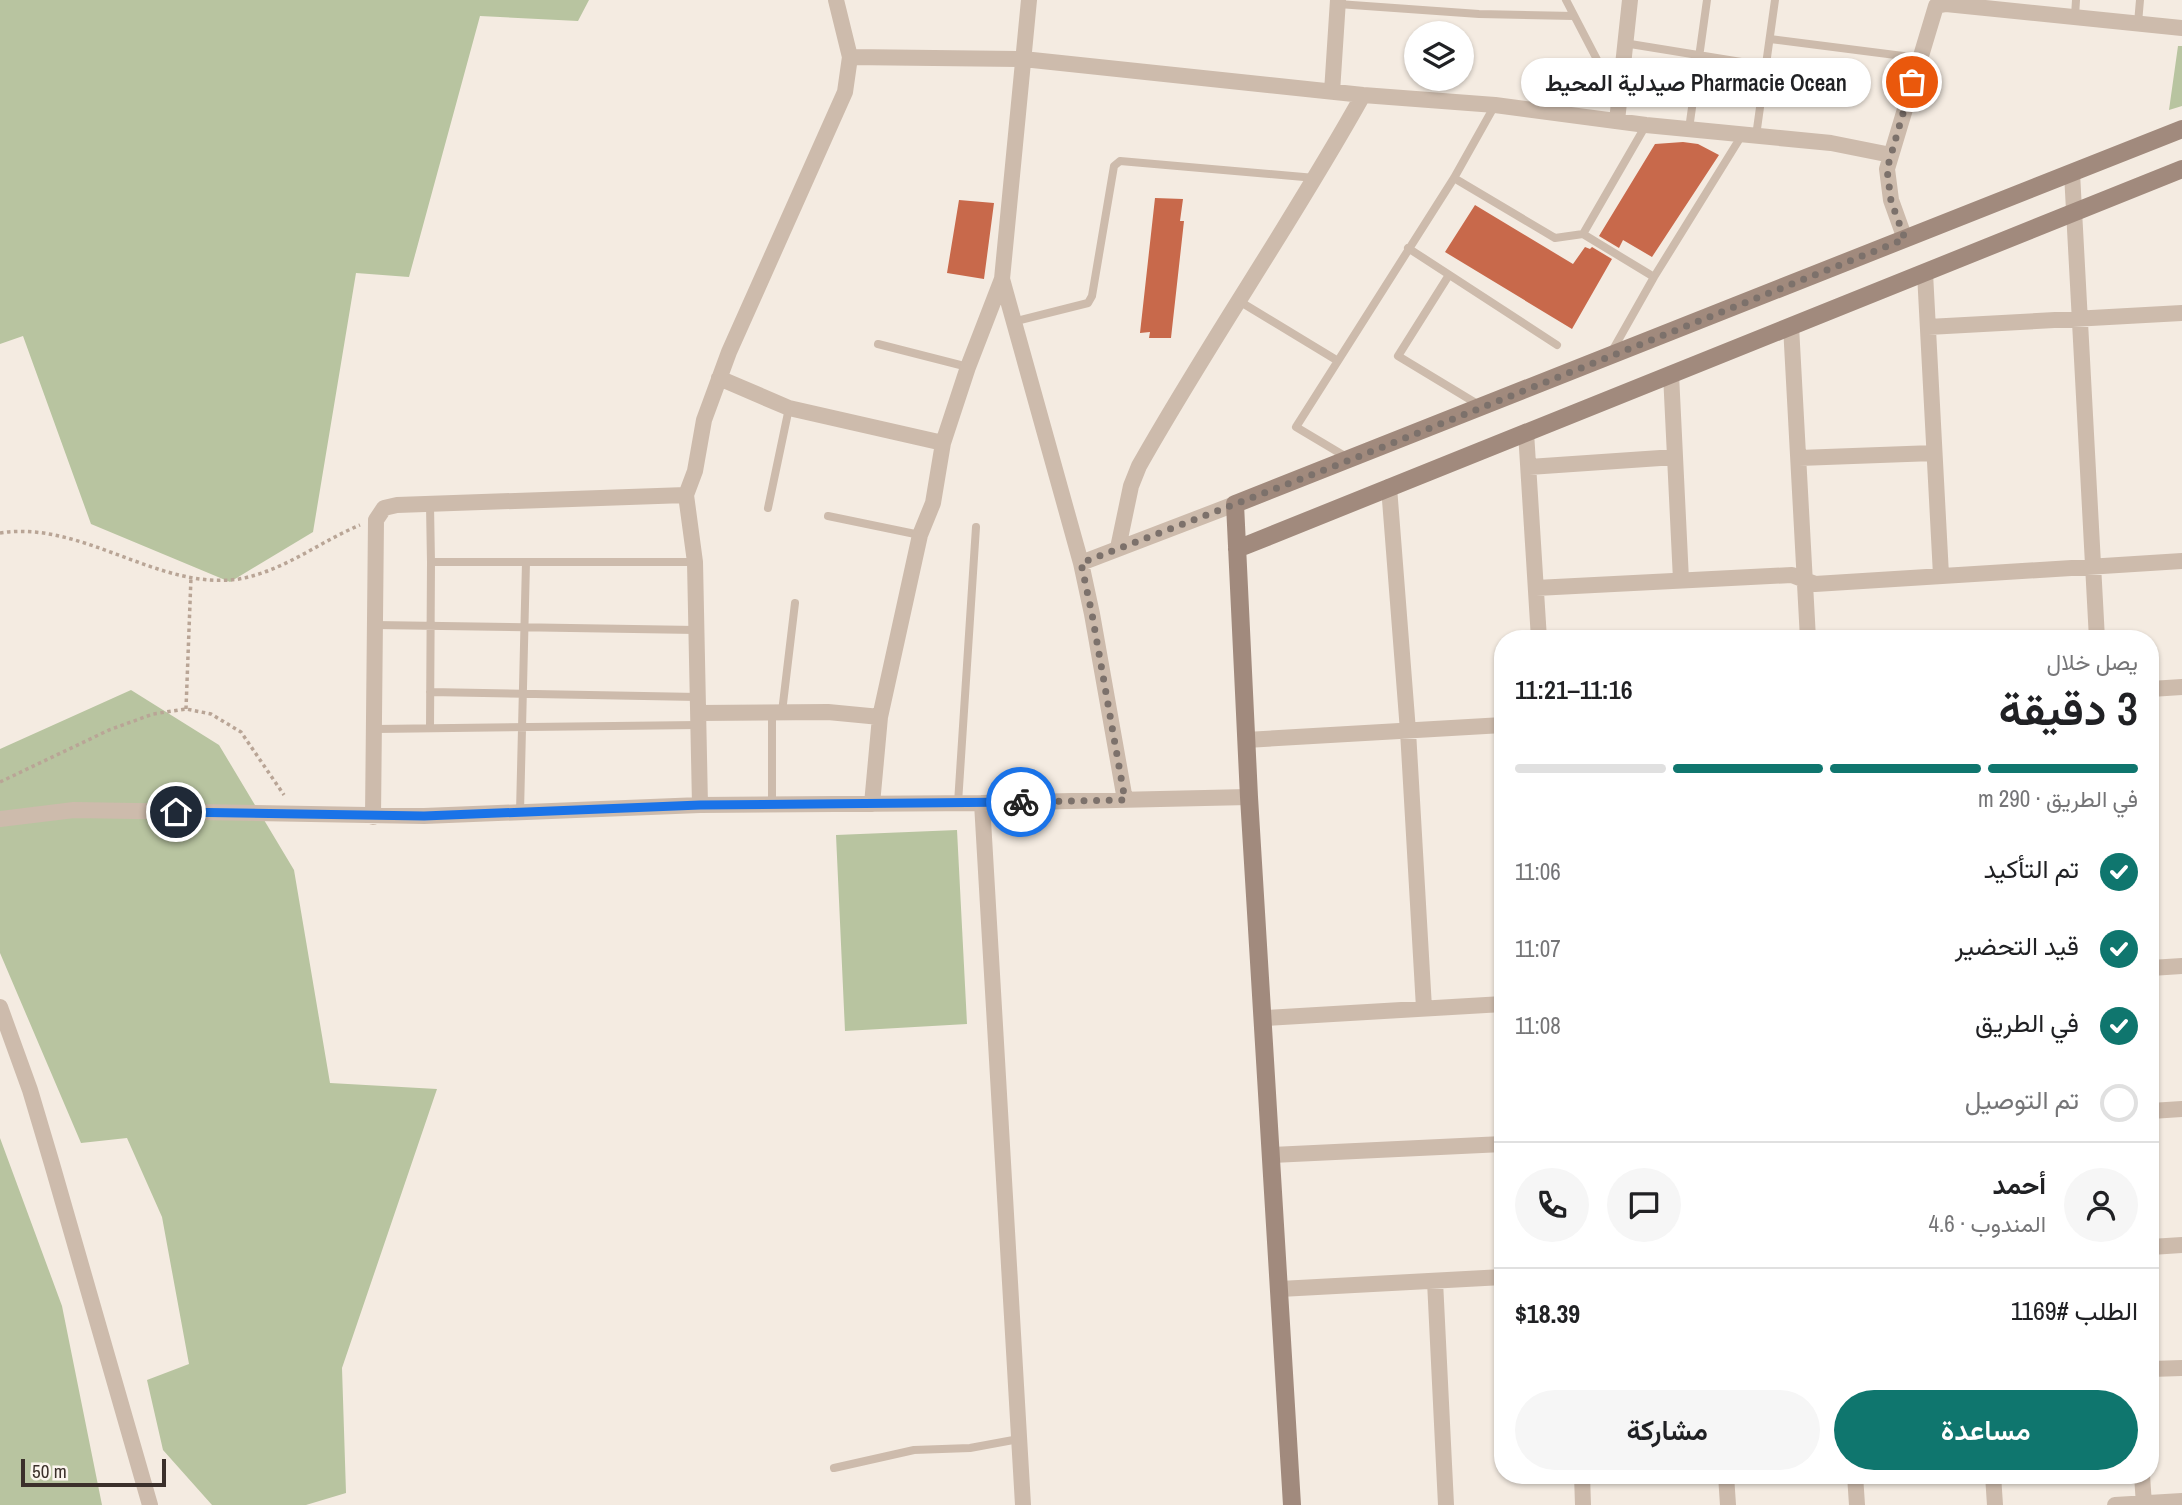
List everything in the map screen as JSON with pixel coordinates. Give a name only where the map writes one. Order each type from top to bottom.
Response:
[{"type":"street","points":[[700,805],[695,562],[686,495],[695,471],[705,420],[719,378],[762,275],[840,105],[849,76],[850,57],[836,0]]},
{"type":"street","points":[[872,804],[880,717],[920,535],[933,503],[943,443],[1002,279],[1029,0]]},
{"type":"street","points":[[1617,121],[1630,0]]},
{"type":"street","points":[[1332,92],[1338,2]]},
{"type":"street","points":[[1905,239],[1891,201],[1887,169],[1938,3],[2076,8],[2138,23],[2182,28]]},
{"type":"street","points":[[850,57],[1023,59],[1332,92],[1495,105],[1749,136],[1831,143],[1891,155]]},
{"type":"street","points":[[1118,548],[1131,486],[1139,466],[1317,178],[1363,95]]},
{"type":"street","points":[[1081,563],[1350,460],[2182,130]]},
{"type":"street","points":[[1237,549],[2182,169]]},
{"type":"street","points":[[2072,173],[2097,630]]},
{"type":"street","points":[[1925,273],[1941,575]]},
{"type":"street","points":[[1002,279],[1081,563],[1125,800]]},
{"type":"street","points":[[1928,327],[2182,313]]},
{"type":"street","points":[[1791,326],[1807,630]]},
{"type":"street","points":[[1671,374],[1681,580]]},
{"type":"street","points":[[719,378],[789,408],[943,443]]},
{"type":"street","points":[[1526,432],[1538,630]]},
{"type":"street","points":[[1799,458],[1934,453]]},
{"type":"street","points":[[1529,467],[1675,457]]},
{"type":"street","points":[[1389,487],[1408,731],[1424,1009]]},
{"type":"street","points":[[373,817],[376,729],[376,520],[384,508],[686,495]]},
{"type":"street","points":[[1235,504],[1246,740],[1292,1505]]},
{"type":"street","points":[[1536,588],[1792,575],[1815,584],[2182,561]]},
{"type":"street","points":[[2159,688],[2182,687]]},
{"type":"street","points":[[698,712],[828,712],[880,717]]},
{"type":"street","points":[[1246,740],[1494,726]]},
{"type":"street","points":[[0,819],[74,810],[373,817],[700,805],[982,803],[1250,797]]},
{"type":"street","points":[[982,803],[1023,1505]]},
{"type":"street","points":[[2159,967],[2182,966]]},
{"type":"street","points":[[1264,1018],[1494,1005]]},
{"type":"street","points":[[0,1007],[30,1090],[150,1505]]},
{"type":"street","points":[[2159,1110],[2182,1109]]},
{"type":"street","points":[[1272,1155],[1494,1144]]},
{"type":"street","points":[[2159,1246],[2182,1245]]},
{"type":"street","points":[[1280,1289],[1494,1278]]},
{"type":"street","points":[[1434,1281],[1446,1505]]},
{"type":"street","points":[[2159,1369],[2182,1368]]},
{"type":"street","points":[[1582,1484],[1583,1505]]},
{"type":"street","points":[[1727,1484],[1728,1505]]},
{"type":"street","points":[[1856,1484],[1857,1505]]},
{"type":"street","points":[[1994,1484],[1995,1505]]},
{"type":"street","points":[[2143,1484],[2144,1504]]},
{"type":"street","points":[[2115,1505],[2182,1501]]},
{"type":"lane","points":[[1566,0],[1618,101]]},
{"type":"lane","points":[[1689,129],[1707,0]]},
{"type":"lane","points":[[1610,355],[1654,277],[1749,136],[1766,66],[1775,0]]},
{"type":"lane","points":[[2138,23],[2140,0]]},
{"type":"lane","points":[[1338,2],[1479,14],[1574,16]]},
{"type":"lane","points":[[1770,39],[1919,58]]},
{"type":"lane","points":[[1624,43],[1766,66]]},
{"type":"lane","points":[[1350,460],[1296,428],[1454,178],[1495,105]]},
{"type":"lane","points":[[1583,234],[1646,124]]},
{"type":"lane","points":[[1013,322],[1088,303],[1092,296],[1114,166],[1120,161],[1317,178]]},
{"type":"lane","points":[[1454,178],[1555,237],[1583,234],[1654,277]]},
{"type":"lane","points":[[1408,248],[1557,345]]},
{"type":"lane","points":[[1449,275],[1398,356],[1482,406]]},
{"type":"lane","points":[[1239,301],[1338,361]]},
{"type":"lane","points":[[878,344],[968,368]]},
{"type":"lane","points":[[768,508],[789,408]]},
{"type":"lane","points":[[430,505],[430,729]]},
{"type":"lane","points":[[828,516],[920,535]]},
{"type":"lane","points":[[958,803],[976,527]]},
{"type":"lane","points":[[431,562],[695,562]]},
{"type":"lane","points":[[520,812],[526,562]]},
{"type":"lane","points":[[772,805],[777,712],[795,603]]},
{"type":"lane","points":[[375,625],[696,630]]},
{"type":"lane","points":[[430,692],[523,694],[698,712]]},
{"type":"lane","points":[[376,729],[522,727],[698,712]]},
{"type":"lane","points":[[834,1468],[914,1450],[970,1448],[1019,1438]]},
{"type":"path","points":[[0,533],[41,531],[191,577],[237,579],[265,573],[352,528],[376,520]]},
{"type":"path","points":[[186,709],[191,577]]},
{"type":"path","points":[[0,782],[109,730],[153,714],[186,709],[211,714],[240,732],[277,788],[302,815]]},
{"type":"green space","points":[[0,0],[589,0],[578,21],[480,16],[409,277],[356,273],[313,532],[230,582],[91,524],[23,336],[0,344]]},
{"type":"green space","points":[[2178,46],[2182,46],[2182,106],[2169,110]]},
{"type":"green space","points":[[131,690],[219,745],[294,870],[330,1083],[437,1089],[342,1368],[346,1493],[306,1505],[212,1505],[163,1450],[147,1380],[189,1364],[162,1217],[127,1138],[81,1143],[0,953],[0,749]]},
{"type":"green space","points":[[957,830],[967,1024],[845,1031],[836,835]]},
{"type":"green space","points":[[0,1138],[62,1306],[102,1505],[0,1505]]},
{"type":"building","points":[[1655,144],[1698,144],[1719,155],[1652,257],[1623,240],[1619,248],[1599,236]]},
{"type":"building","points":[[1155,198],[1183,199],[1180,221],[1184,221],[1171,338],[1149,338],[1150,332],[1140,333]]},
{"type":"building","points":[[959,200],[994,203],[984,279],[947,273]]},
{"type":"building","points":[[1475,205],[1573,264],[1585,247],[1592,247],[1612,259],[1572,329],[1445,252]]},
{"type":"way so far","points":[[1021,802],[1125,800],[1081,563],[1350,460],[1905,239],[1891,201],[1887,169],[1912,82]]},
{"type":"place","name":"Pharmacie Ocean صيدلية المحيط","points":[[1912,82]]},
{"type":"route","points":[[176,812],[373,817],[700,805],[1021,802]]}]
